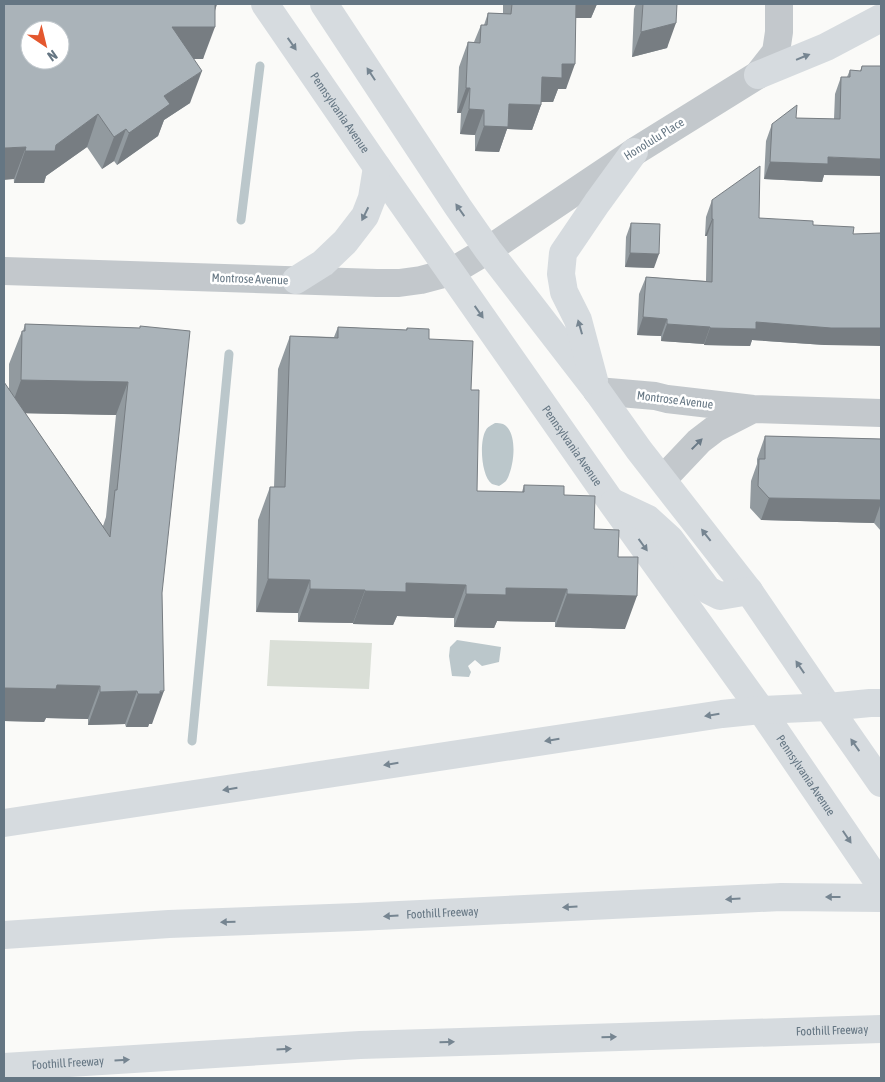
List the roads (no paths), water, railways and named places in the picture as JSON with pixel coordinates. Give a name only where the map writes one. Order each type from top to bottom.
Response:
[{"type":"main road","name":"Pennsylvania Avenue","points":[[264,4],[612,503],[761,710],[881,886]]},
{"type":"main road","points":[[324,4],[488,250],[597,391],[639,450],[750,591],[881,782]]},
{"type":"main road","points":[[758,75],[826,47],[881,18]]},
{"type":"main road","points":[[597,391],[578,320],[564,292],[561,274],[564,253],[634,152]]},
{"type":"main road","points":[[296,280],[322,263],[345,242],[365,216],[372,198],[377,167]]},
{"type":"main road","points":[[612,503],[648,519],[670,539],[708,590],[720,596],[750,591]]},
{"type":"main road","points":[[4,823],[722,714],[828,707],[870,702],[881,703]]},
{"type":"main road","name":"Foothill Freeway","points":[[4,935],[169,924],[782,897],[881,898]]},
{"type":"main road","name":"Foothill Freeway","points":[[4,1067],[360,1045],[881,1030]]},
{"type":"street","name":"Honolulu Place","points":[[488,250],[634,152],[758,75],[776,52],[779,32],[779,4]]},
{"type":"street","name":"Montrose Avenue","points":[[4,270],[399,283],[421,280],[451,272],[488,250]]},
{"type":"street","name":"Montrose Avenue","points":[[597,391],[655,396],[753,409],[881,413]]},
{"type":"street","name":"Montrose Avenue","points":[[663,479],[699,442],[716,428],[753,409]]},
{"type":"waterway","points":[[241,220],[260,66]]},
{"type":"waterway","points":[[192,741],[229,354]]}]
